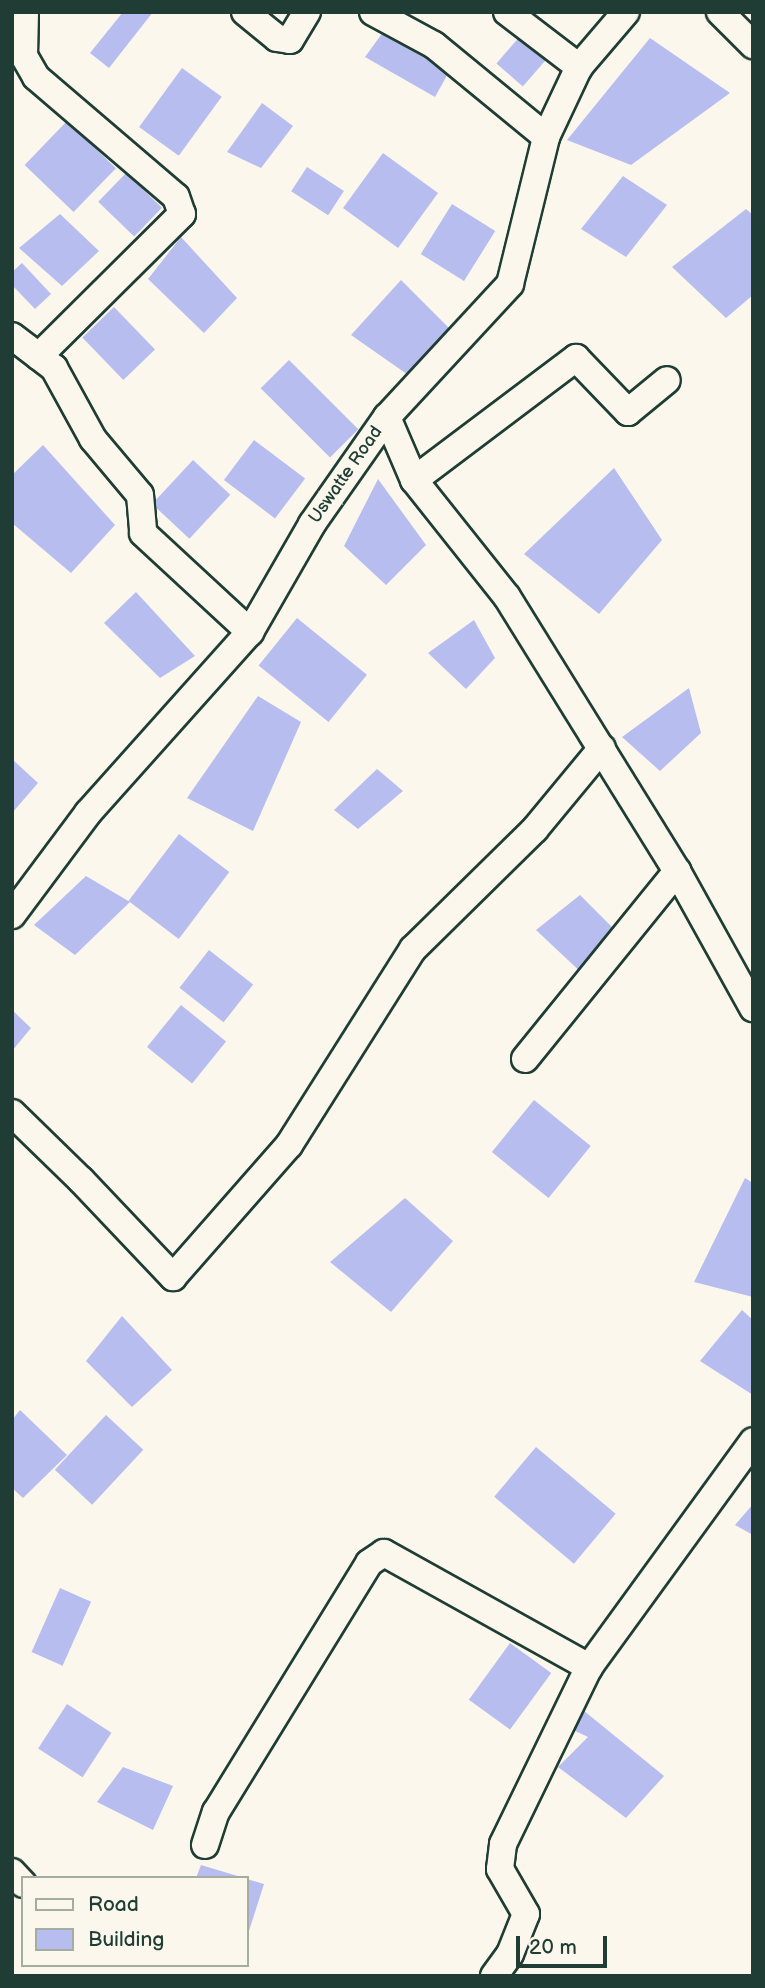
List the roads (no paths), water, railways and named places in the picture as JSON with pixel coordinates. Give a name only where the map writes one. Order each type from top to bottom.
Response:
[{"type":"street","points":[[25,12],[24,56],[36,77],[176,197],[182,215],[39,356]]},
{"type":"street","points":[[245,12],[278,38],[290,40],[307,12]]},
{"type":"street","points":[[373,12],[434,45],[546,137]]},
{"type":"street","points":[[508,12],[579,67]]},
{"type":"street","name":"Uswatte Road","points":[[12,915],[88,813],[250,632],[312,524],[387,417],[510,284],[546,137],[579,67],[626,12]]},
{"type":"street","points":[[720,12],[753,45]]},
{"type":"street","points":[[12,336],[54,368],[93,439],[140,495],[144,533],[250,632]]},
{"type":"street","points":[[414,480],[576,358],[628,412],[667,380]]},
{"type":"street","points":[[387,417],[414,480],[506,597],[677,871],[753,1008]]},
{"type":"street","points":[[12,1113],[81,1180],[173,1277],[289,1144],[413,949],[535,829],[602,747]]},
{"type":"street","points":[[525,1059],[677,871]]},
{"type":"street","points":[[494,1976],[510,1954],[526,1914],[500,1869],[503,1844],[589,1667],[753,1441]]},
{"type":"street","points":[[205,1845],[216,1812],[369,1563],[384,1553],[589,1667]]}]
